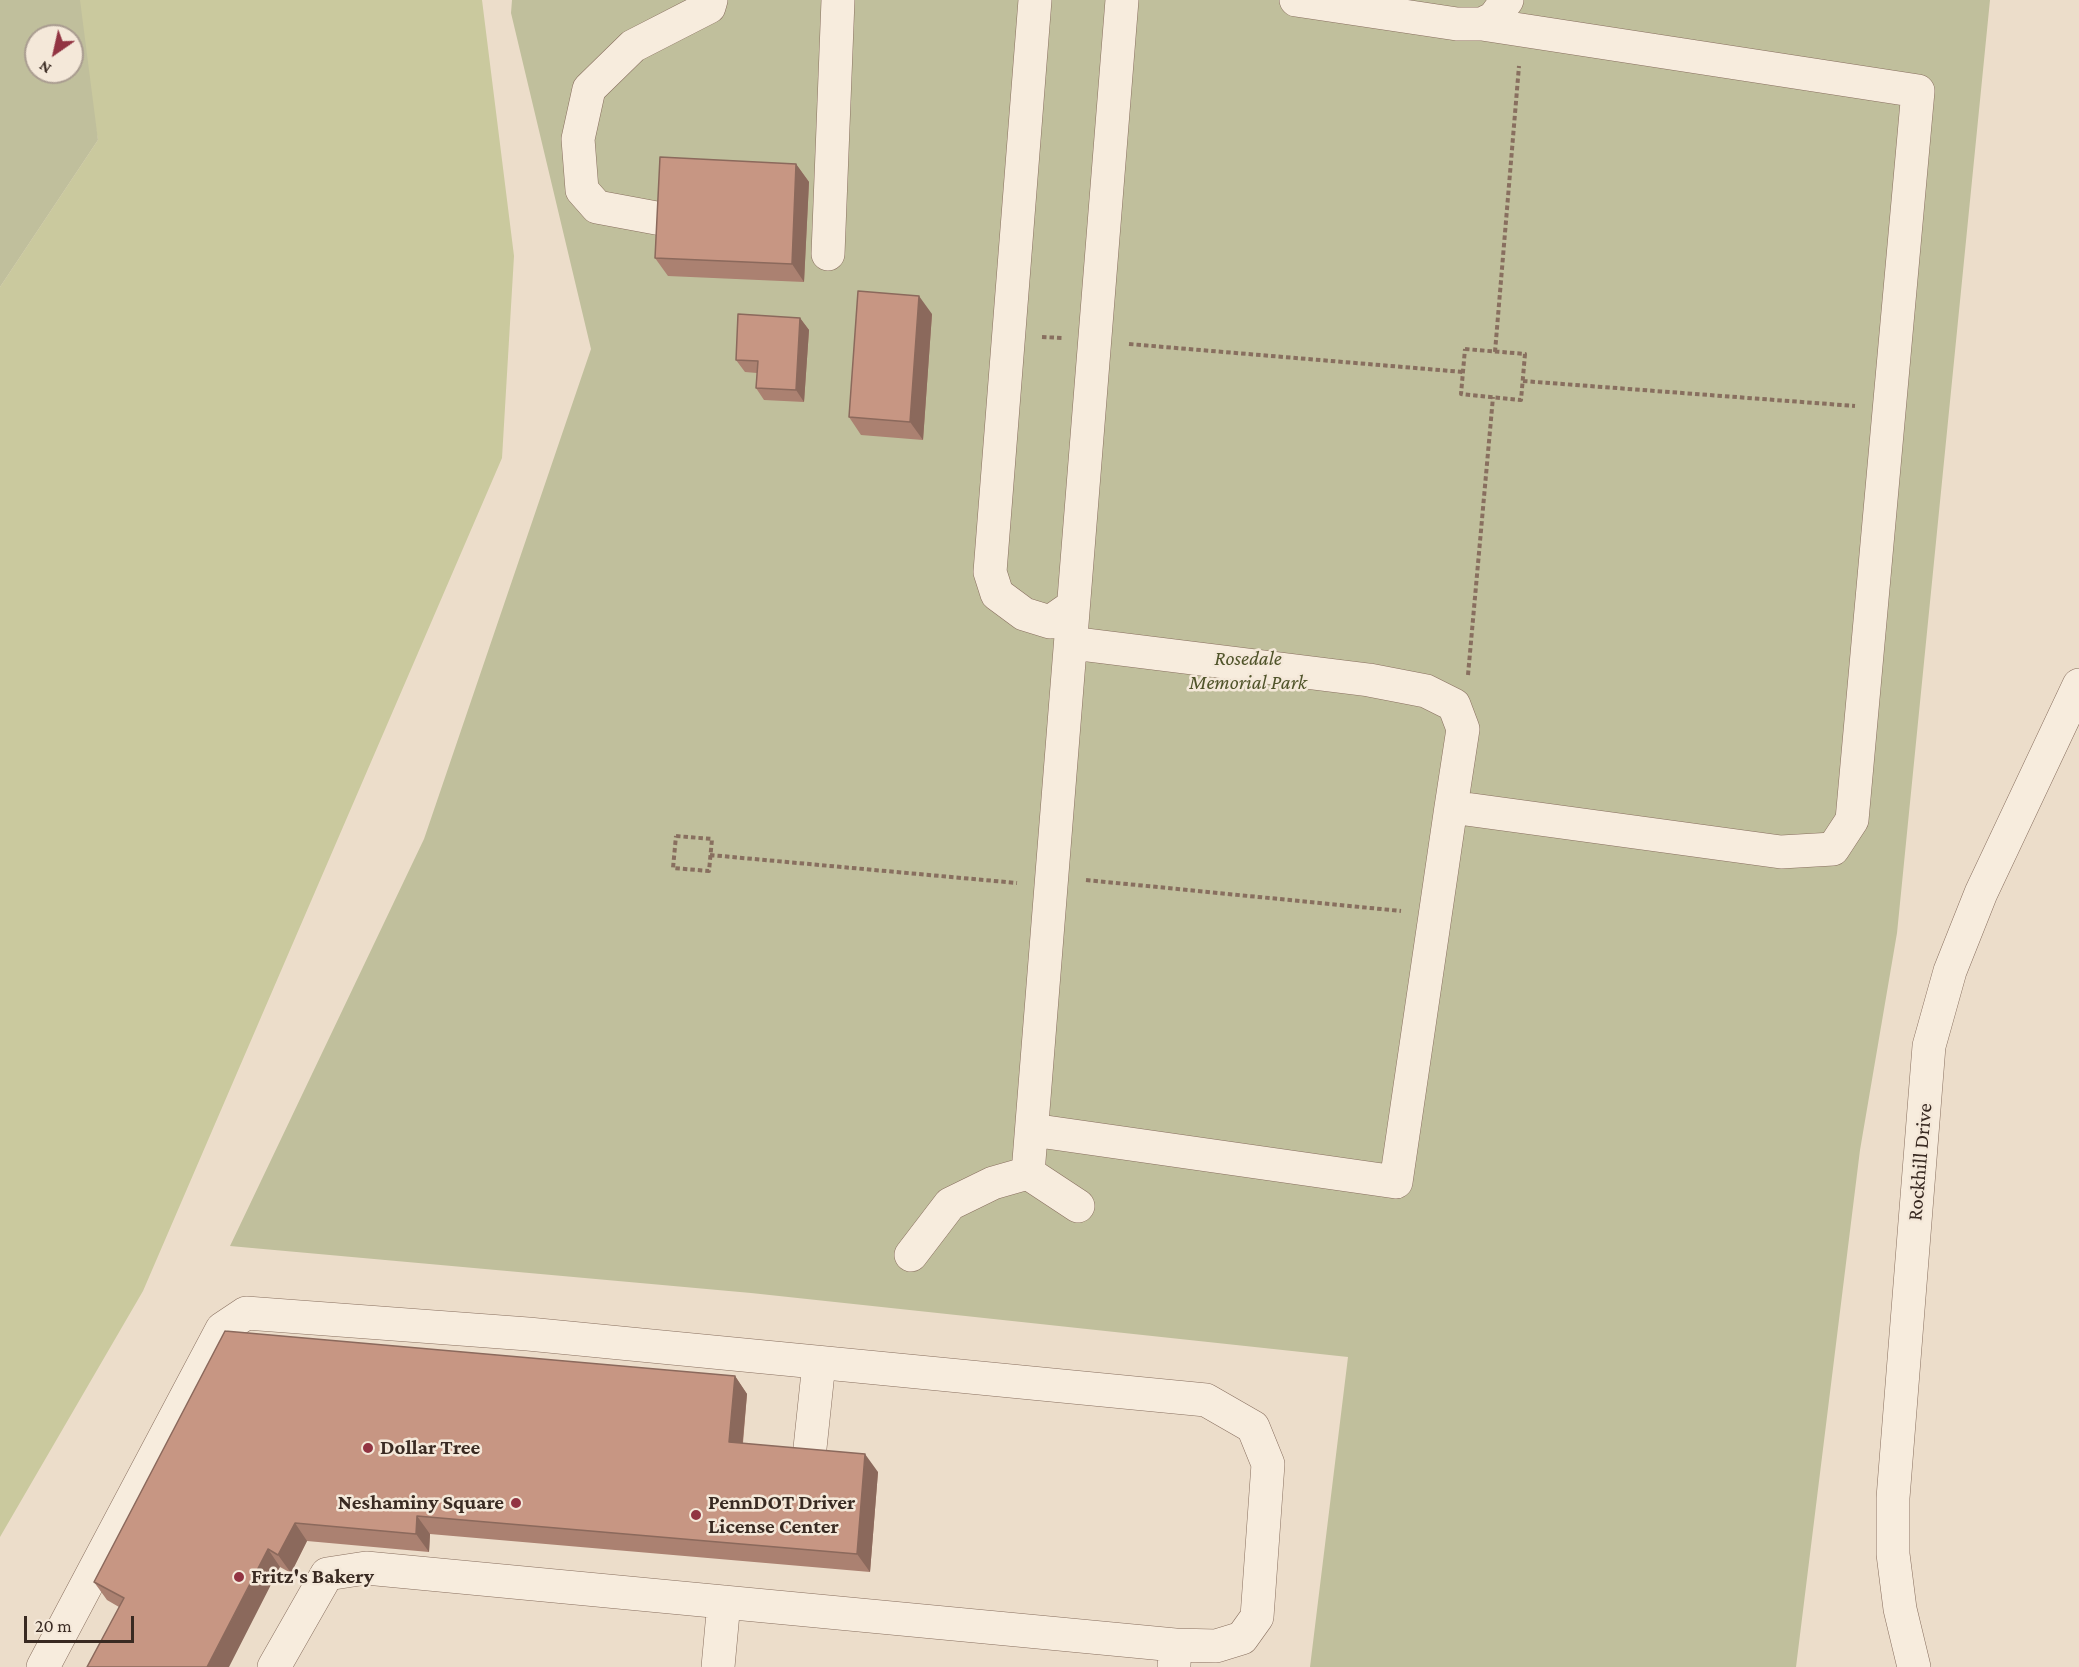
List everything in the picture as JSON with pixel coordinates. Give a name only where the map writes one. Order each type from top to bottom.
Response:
[{"type":"street","points":[[667,220],[597,207],[582,190],[578,139],[589,89],[633,46],[709,7],[711,0]]},
{"type":"street","points":[[828,254],[838,0]]},
{"type":"street","points":[[1035,0],[990,572],[997,594],[1024,614],[1050,622],[1073,606]]},
{"type":"street","points":[[1028,1173],[1122,0]]},
{"type":"street","points":[[1296,0],[1457,24],[1482,24],[1918,91],[1852,820],[1833,849],[1780,852],[1451,807]]},
{"type":"street","points":[[1482,24],[1494,18],[1507,0]]},
{"type":"street","points":[[1032,1130],[1396,1182],[1463,729],[1454,705],[1426,691],[1369,680],[1071,643]]},
{"type":"street","name":"Rockhill Drive","points":[[1914,1667],[1900,1609],[1893,1554],[1893,1498],[1929,1046],[1950,971],[1981,893],[2079,685]]},
{"type":"street","points":[[911,1256],[950,1204],[993,1183],[1028,1173],[1078,1206]]},
{"type":"street","points":[[43,1667],[222,1329],[246,1313],[307,1315],[528,1334],[1206,1400],[1253,1427],[1268,1464],[1257,1617],[1242,1638],[1174,1656],[724,1602],[378,1569],[356,1569],[327,1574],[274,1667]]},
{"type":"street","points":[[810,1448],[819,1363]]},
{"type":"street","points":[[718,1667],[724,1602]]},
{"type":"path","points":[[1495,352],[1522,30]]},
{"type":"path","points":[[1009,334],[1463,372]]},
{"type":"path","points":[[1465,350],[1525,354],[1521,400],[1461,394],[1463,372],[1465,350]]},
{"type":"path","points":[[1523,381],[1889,409]]},
{"type":"path","points":[[1463,729],[1492,397]]},
{"type":"path","points":[[675,836],[712,839],[710,855],[709,871],[673,868],[675,836]]},
{"type":"path","points":[[710,855],[1405,911]]},
{"type":"green space","points":[[0,0],[80,0],[83,24],[24,24],[24,84],[84,84],[84,31],[98,140],[0,287]]},
{"type":"green space","points":[[72,0],[482,0],[514,256],[502,458],[143,1291],[0,1537],[0,287],[98,140],[84,65],[84,24],[76,24]]},
{"type":"green space","name":"Rosedale Memorial Park","points":[[512,0],[1990,0],[1897,933],[1860,1150],[1796,1667],[1310,1667],[1348,1357],[751,1293],[230,1246],[424,839],[591,349],[511,13]]},
{"type":"building","points":[[660,157],[796,164],[792,264],[655,258]]},
{"type":"building","points":[[858,291],[919,296],[910,422],[849,417]]},
{"type":"building","points":[[738,314],[800,318],[796,390],[756,388],[758,361],[736,360]]},
{"type":"building","name":"Neshaminy Square","points":[[225,1331],[735,1376],[729,1442],[865,1454],[857,1554],[417,1516],[416,1534],[295,1523],[278,1555],[268,1549],[207,1667],[87,1667],[124,1598],[94,1582]]},
{"type":"place","name":"Dollar Tree","points":[[368,1448]]},
{"type":"place","name":"Neshaminy Square","points":[[516,1503]]},
{"type":"place","name":"PennDOT Driver License Center","points":[[696,1515]]},
{"type":"place","name":"Fritz's Bakery","points":[[239,1577]]}]
